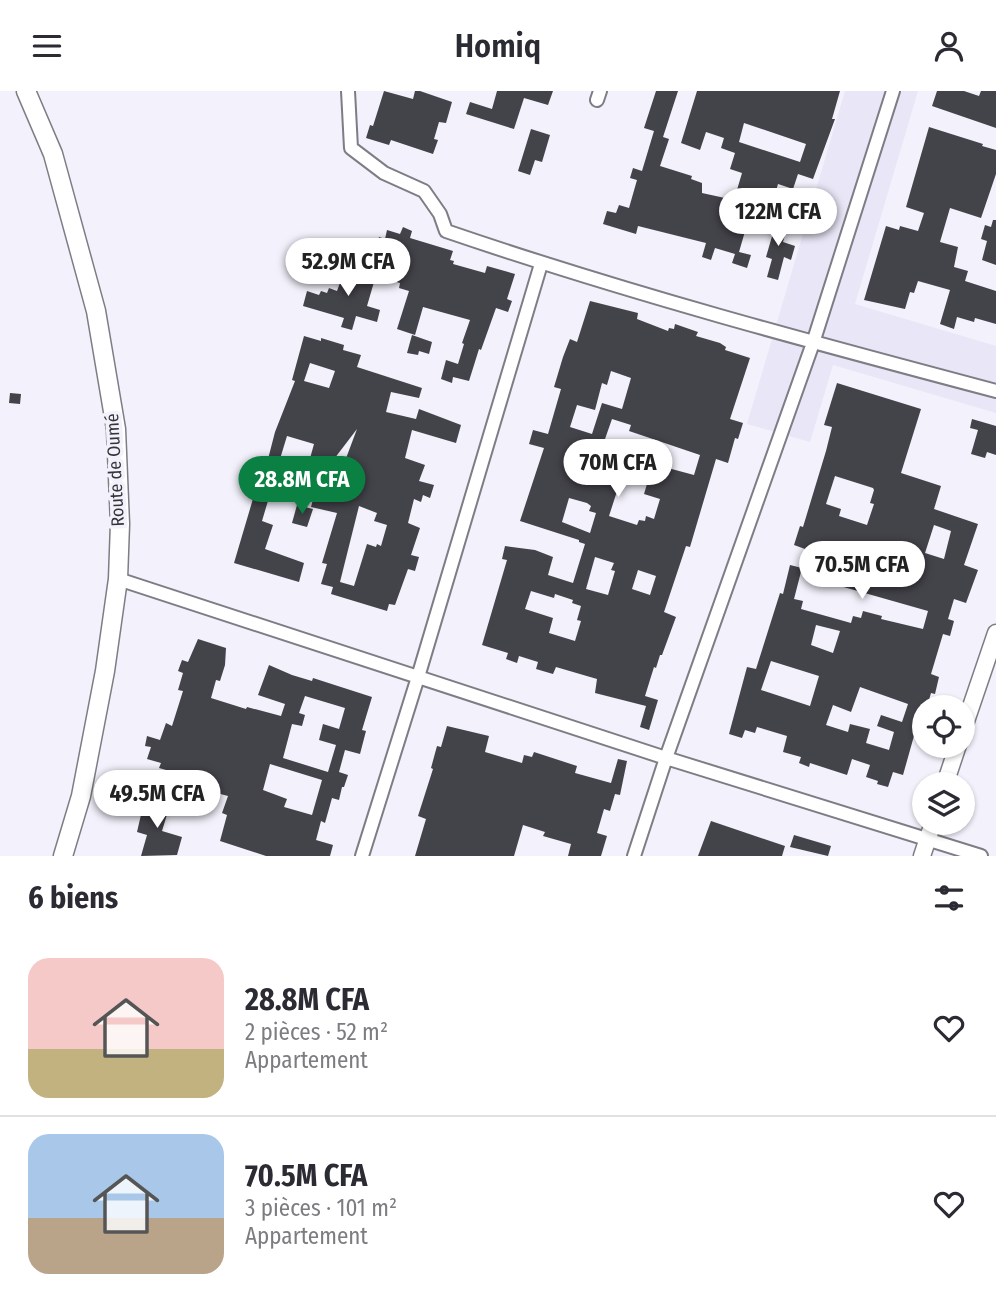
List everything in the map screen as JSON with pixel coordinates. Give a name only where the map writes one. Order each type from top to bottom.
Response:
[{"type":"main road","name":"Route de Oumé","points":[[26,91],[53,154],[96,311],[116,429],[120,524],[118,579],[105,671],[81,796],[63,856]]},
{"type":"street","points":[[348,91],[351,148],[384,173],[424,191],[440,214],[446,231],[541,264],[814,343],[996,391]]},
{"type":"street","points":[[634,856],[666,758],[814,343],[893,91]]},
{"type":"street","points":[[362,856],[541,264]]},
{"type":"street","points":[[118,579],[666,758],[912,825]]},
{"type":"street","points":[[975,695],[996,633]]},
{"type":"street","points":[[922,856],[928,835]]},
{"type":"street","points":[[940,835],[981,856]]},
{"type":"shaded area","points":[[845,91],[918,91],[855,304],[996,346],[996,413],[833,365],[810,442],[747,424]]},
{"type":"building","points":[[384,91],[413,99],[415,91],[420,91],[452,102],[446,123],[439,122],[434,139],[438,140],[433,154],[391,140],[389,145],[366,138],[370,125],[373,126]]},
{"type":"building","points":[[497,91],[553,91],[548,105],[524,98],[514,129],[466,114],[470,102],[492,109]]},
{"type":"building","points":[[656,91],[678,91],[663,137],[669,139],[660,166],[692,176],[691,179],[702,183],[702,193],[734,200],[742,173],[730,169],[735,153],[721,148],[724,138],[706,132],[700,150],[681,143],[697,91],[840,91],[832,119],[835,119],[813,179],[798,174],[793,189],[778,184],[766,226],[748,221],[739,252],[751,255],[747,268],[732,263],[735,254],[715,248],[711,260],[702,257],[706,243],[638,226],[636,234],[603,224],[607,211],[616,213],[619,205],[629,208],[637,180],[630,178],[633,168],[642,171],[654,131],[644,128]],"holes":[[[744,123],[806,144],[800,162],[739,142]]]},
{"type":"building","points":[[937,91],[964,91],[979,96],[981,91],[996,91],[996,128],[932,106]]},
{"type":"building","points":[[929,127],[996,150],[996,174],[981,218],[950,208],[940,242],[958,247],[954,267],[968,271],[965,281],[996,291],[996,324],[975,318],[974,322],[957,317],[954,329],[940,324],[950,290],[918,281],[914,293],[910,292],[905,309],[864,300],[886,226],[899,230],[900,226],[918,231],[924,213],[906,207]]},
{"type":"building","points":[[531,129],[550,135],[542,162],[535,160],[530,175],[518,171]]},
{"type":"building","points":[[769,219],[788,225],[783,242],[795,246],[791,260],[784,257],[778,280],[767,277],[772,259],[766,257],[773,233],[765,230]]},
{"type":"building","points":[[993,220],[996,220],[996,265],[982,260],[987,241],[981,239],[985,225],[991,227]]},
{"type":"building","points":[[403,227],[412,231],[410,238],[453,251],[450,260],[454,261],[453,264],[485,273],[487,266],[515,274],[507,299],[512,301],[508,312],[496,308],[469,381],[453,377],[452,383],[441,379],[446,360],[458,364],[470,320],[423,307],[415,335],[397,329],[409,291],[399,288],[400,283],[386,279],[394,256],[375,251],[379,237],[385,239],[387,230],[400,234]]},
{"type":"building","points":[[361,267],[384,275],[381,284],[374,282],[367,306],[380,310],[377,322],[356,316],[352,330],[341,327],[344,318],[303,306],[307,291],[319,295],[321,291],[327,293],[329,288],[337,291],[344,272],[348,269],[359,273]]},
{"type":"building","points":[[590,301],[638,313],[637,319],[668,331],[669,328],[674,329],[675,324],[698,332],[696,336],[720,343],[726,347],[725,350],[750,358],[730,419],[743,423],[738,439],[735,438],[728,463],[716,459],[690,547],[686,546],[664,612],[676,617],[662,655],[656,668],[654,667],[645,696],[658,700],[649,730],[640,727],[646,706],[595,693],[597,679],[556,667],[553,674],[536,669],[538,662],[519,656],[517,663],[506,659],[508,653],[482,645],[507,560],[502,559],[505,546],[535,550],[553,557],[548,575],[573,583],[585,544],[520,521],[544,448],[529,444],[533,430],[548,434],[561,389],[554,387],[563,357],[570,339],[577,342]],"holes":[[[611,371],[631,378],[622,409],[602,403],[592,434],[570,427],[577,405],[595,410],[602,383],[607,385]],[[612,419],[631,425],[629,431],[700,455],[694,475],[653,464],[644,494],[660,499],[654,519],[646,516],[645,521],[639,520],[637,525],[609,516],[631,448],[605,439]],[[569,498],[587,503],[591,506],[589,511],[596,513],[590,533],[562,522]],[[595,557],[614,563],[611,570],[615,571],[608,595],[586,589]],[[638,570],[656,576],[650,595],[632,589]],[[531,591],[554,598],[555,594],[581,606],[577,620],[581,621],[575,641],[549,633],[553,618],[525,609]]]},
{"type":"building","points":[[412,335],[432,342],[429,354],[419,351],[418,355],[407,353]]},
{"type":"building","points":[[304,336],[321,341],[321,338],[344,345],[343,350],[361,355],[357,367],[422,388],[419,398],[391,392],[386,412],[416,419],[419,409],[461,425],[456,443],[412,430],[405,458],[425,465],[419,481],[434,485],[430,498],[423,495],[421,502],[414,499],[408,523],[420,528],[411,555],[419,557],[415,571],[408,569],[395,605],[389,604],[387,611],[331,594],[333,587],[321,584],[327,564],[322,563],[337,513],[311,507],[314,496],[330,501],[357,429],[328,467],[309,462],[314,444],[287,436],[273,482],[285,485],[281,497],[270,494],[262,521],[273,525],[265,549],[304,563],[299,582],[234,563],[255,492],[259,494],[275,432],[295,381],[292,380]],"holes":[[[310,363],[335,371],[329,388],[304,381]],[[359,506],[377,513],[374,521],[387,525],[381,546],[367,544],[354,586],[340,582]]]},
{"type":"building","points":[[837,383],[921,409],[901,473],[941,486],[934,509],[978,524],[964,565],[978,570],[966,603],[954,599],[948,619],[954,621],[950,636],[943,634],[931,674],[939,677],[935,694],[912,695],[912,743],[903,775],[893,772],[888,787],[866,777],[870,765],[852,759],[847,775],[810,763],[809,767],[799,763],[801,757],[783,752],[787,736],[757,727],[755,733],[745,730],[742,738],[729,734],[747,667],[756,669],[780,593],[783,594],[790,565],[802,568],[794,599],[803,601],[801,609],[851,623],[853,616],[861,618],[863,611],[882,616],[881,619],[923,629],[928,611],[826,582],[829,571],[823,569],[827,557],[794,545],[800,526],[803,527],[832,427],[824,425]],"holes":[[[835,476],[873,488],[870,503],[874,504],[867,525],[839,516],[841,509],[826,504]],[[934,525],[951,531],[944,559],[925,553]],[[816,625],[840,631],[833,653],[811,645]],[[771,661],[819,676],[810,706],[761,690]],[[860,687],[908,704],[902,722],[881,715],[877,726],[894,732],[889,750],[866,743],[870,729],[850,724],[848,732],[826,725],[833,705],[851,712]]]},
{"type":"building","points":[[10,393],[21,394],[20,404],[9,403]]},
{"type":"building","points":[[972,419],[996,426],[996,455],[987,452],[985,458],[971,454],[978,430],[970,428]]},
{"type":"building","points":[[297,505],[313,509],[307,527],[292,523]]},
{"type":"building","points":[[198,639],[226,648],[225,665],[220,681],[216,680],[211,698],[281,716],[285,704],[258,695],[269,665],[292,675],[312,681],[313,678],[372,697],[362,730],[366,731],[360,754],[345,750],[339,772],[348,775],[344,787],[339,800],[332,798],[325,823],[321,821],[316,840],[333,845],[330,856],[266,856],[220,841],[227,815],[222,813],[228,796],[198,788],[190,784],[191,777],[159,768],[161,763],[147,759],[151,747],[145,746],[147,736],[160,740],[166,723],[172,726],[183,691],[178,690],[183,673],[178,671],[182,660],[188,662]],"holes":[[[305,696],[345,708],[339,729],[323,724],[319,740],[336,745],[328,772],[283,758],[292,724],[302,726],[305,715],[299,713]],[[270,764],[322,780],[312,815],[284,807],[287,799],[263,790]]]},
{"type":"building","points":[[447,726],[489,736],[485,752],[522,763],[524,755],[532,757],[534,752],[577,766],[575,773],[611,783],[618,759],[627,761],[620,795],[615,794],[610,811],[604,809],[597,833],[607,836],[601,856],[568,856],[571,844],[543,836],[545,832],[523,825],[514,856],[415,856],[426,819],[418,816],[433,769],[431,768],[437,746],[441,747]]},
{"type":"building","points":[[152,793],[166,798],[163,806],[169,808],[162,831],[182,837],[177,855],[141,856],[147,835],[137,832],[143,806],[147,807]]},
{"type":"building","points":[[711,821],[785,846],[782,856],[698,856]]},
{"type":"building","points":[[794,835],[831,846],[828,856],[790,847]]}]
